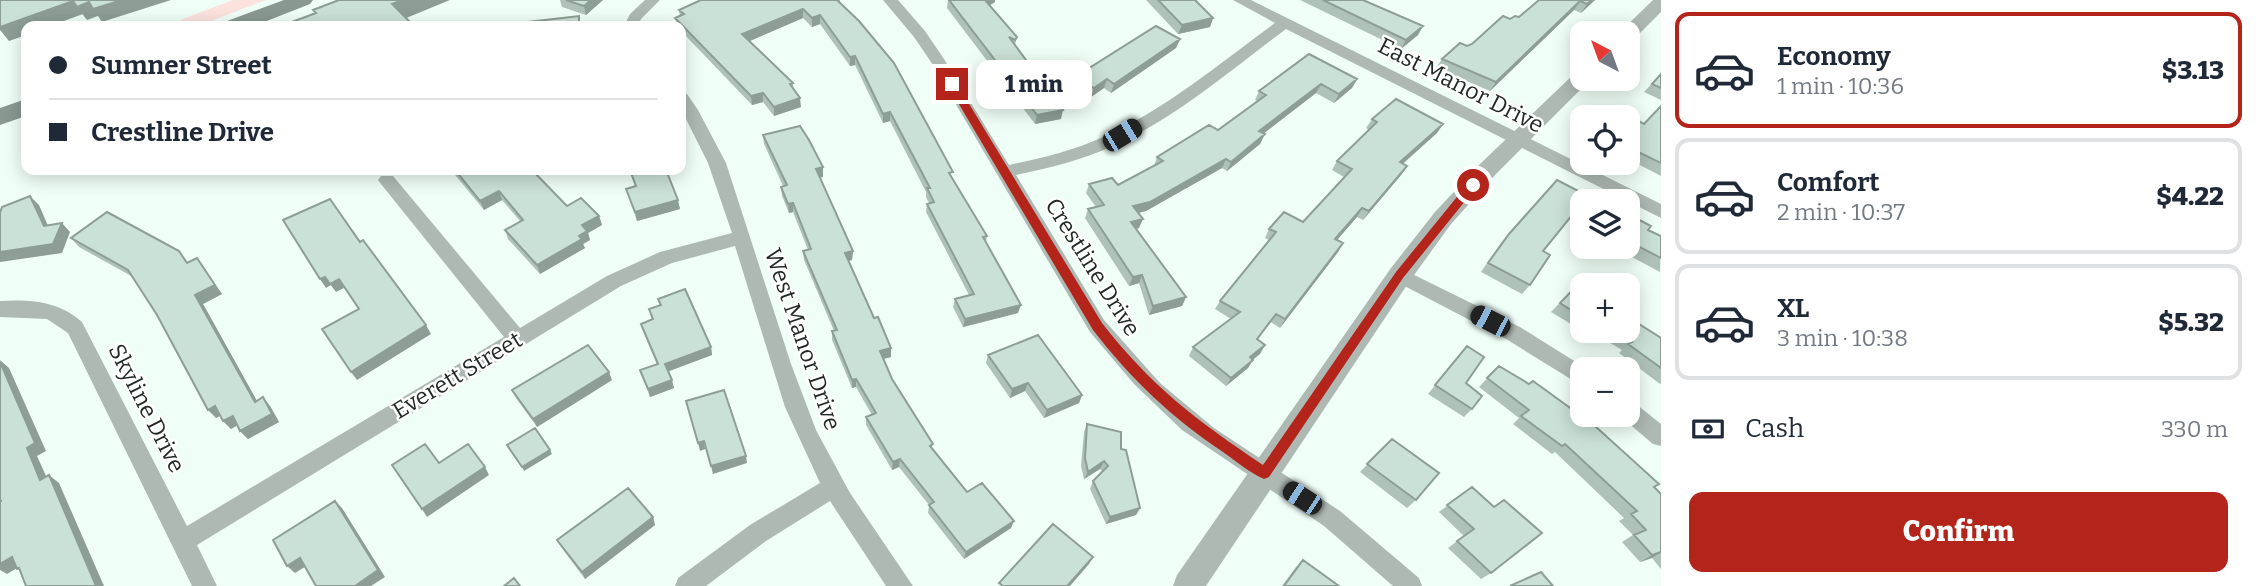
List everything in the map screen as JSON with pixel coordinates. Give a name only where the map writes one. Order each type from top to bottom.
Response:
[{"type":"main road","points":[[248,21],[303,0]]},
{"type":"main road","points":[[0,117],[21,109]]},
{"type":"street","points":[[633,21],[653,0]]},
{"type":"street","name":"Crestline Drive","points":[[890,0],[920,34],[1097,327],[1123,359],[1190,423],[1321,510],[1366,545],[1410,586]]},
{"type":"street","name":"East Manor Drive","points":[[1240,0],[1661,212]]},
{"type":"street","points":[[1640,22],[1661,2]]},
{"type":"street","points":[[1004,172],[1050,162],[1122,135],[1285,23]]},
{"type":"street","points":[[1188,586],[1399,275],[1443,218],[1517,139],[1570,88]]},
{"type":"street","name":"West Manor Drive","points":[[686,105],[702,128],[715,155],[796,407],[834,487],[873,550],[901,586]]},
{"type":"street","points":[[387,180],[517,339]]},
{"type":"street","name":"Everett Street","points":[[184,540],[614,281],[649,264],[703,246],[742,237]]},
{"type":"street","points":[[1399,275],[1513,333],[1570,369]]},
{"type":"street","name":"Skyline Drive","points":[[0,309],[41,309],[57,314],[75,328],[205,586]]},
{"type":"street","points":[[1640,420],[1661,437]]},
{"type":"street","points":[[687,586],[769,523],[834,487]]},
{"type":"shaded area","points":[[233,0],[266,0],[211,21],[180,20]]},
{"type":"building","points":[[0,0],[122,0],[93,9],[89,2],[77,7],[73,1],[0,27]]},
{"type":"building","points":[[339,0],[403,0],[392,4],[409,21],[294,21],[316,13],[313,10]]},
{"type":"building","points":[[566,0],[591,0],[584,6]]},
{"type":"building","points":[[701,0],[837,0],[859,21],[894,63],[953,172],[949,173],[987,236],[983,237],[1021,305],[965,319],[955,299],[974,294],[927,204],[934,202],[927,188],[930,188],[890,112],[883,114],[855,56],[850,57],[820,15],[812,18],[803,9],[742,34],[793,83],[790,84],[800,98],[774,107],[763,93],[751,96],[686,29],[686,21],[678,21],[675,18],[684,14],[679,10]]},
{"type":"building","points":[[949,0],[985,0],[1017,37],[1015,40],[1009,37],[1063,110],[1037,115]]},
{"type":"building","points":[[1158,0],[1195,0],[1213,18],[1182,25]]},
{"type":"building","points":[[1323,0],[1363,0],[1423,26],[1406,40]]},
{"type":"building","points":[[1539,0],[1592,0],[1587,4],[1580,1],[1496,82],[1442,59],[1460,43],[1467,46],[1472,44],[1503,16],[1510,19],[1519,17]]},
{"type":"building","points":[[579,16],[579,21],[536,21]]},
{"type":"building","points":[[1156,26],[1180,39],[1114,84],[1107,79],[1094,88],[1075,77]]},
{"type":"building","points":[[1309,54],[1357,79],[1339,94],[1321,84],[1259,131],[1265,134],[1231,162],[1226,159],[1150,202],[1133,206],[1143,219],[1131,222],[1186,297],[1153,306],[1142,275],[1133,277],[1088,209],[1104,205],[1089,184],[1112,178],[1118,185],[1163,161],[1157,157],[1209,125],[1218,130],[1266,95],[1259,91]]},
{"type":"building","points":[[1661,74],[1661,88],[1652,84]]},
{"type":"building","points":[[1396,99],[1443,124],[1400,162],[1407,166],[1369,211],[1362,208],[1335,239],[1343,243],[1285,319],[1276,314],[1257,339],[1265,345],[1250,357],[1253,360],[1231,378],[1193,347],[1240,312],[1220,301],[1276,232],[1269,229],[1284,212],[1303,222],[1352,169],[1337,161],[1377,122],[1372,119]]},
{"type":"building","points":[[1661,106],[1661,163],[1640,153],[1640,122],[1644,124]]},
{"type":"building","points":[[800,126],[823,167],[816,169],[853,251],[845,253],[874,318],[878,317],[891,348],[880,351],[892,379],[933,444],[930,446],[967,492],[982,483],[1014,521],[966,552],[929,505],[934,502],[900,459],[893,462],[866,417],[876,413],[856,379],[852,380],[832,331],[837,330],[803,251],[811,249],[793,203],[788,204],[781,187],[787,185],[763,135]]},
{"type":"building","points":[[459,175],[537,175],[567,206],[581,198],[599,216],[582,225],[587,231],[579,236],[582,239],[537,265],[505,230],[523,220],[499,191],[480,201]]},
{"type":"building","points":[[632,175],[668,175],[678,200],[635,212],[626,189],[636,186]]},
{"type":"building","points":[[1557,180],[1574,189],[1570,189],[1570,218],[1543,251],[1550,255],[1530,285],[1488,263],[1509,234]]},
{"type":"building","points":[[30,196],[44,226],[62,223],[53,244],[0,252],[2,207]]},
{"type":"building","points":[[330,199],[360,242],[363,240],[426,325],[351,372],[322,329],[359,309],[339,279],[330,284],[325,277],[320,279],[283,220]]},
{"type":"building","points":[[107,212],[179,251],[187,263],[197,258],[215,285],[195,295],[255,402],[263,397],[272,414],[240,431],[233,416],[223,421],[215,406],[208,410],[157,315],[128,270],[71,238]]},
{"type":"building","points":[[1640,220],[1651,226],[1648,230],[1661,236],[1661,258],[1640,247]]},
{"type":"building","points":[[685,289],[711,347],[665,364],[672,380],[648,389],[640,370],[658,364],[641,324],[653,319],[649,309],[661,305],[658,299]]},
{"type":"building","points":[[1570,293],[1570,309],[1560,303]]},
{"type":"building","points":[[1640,325],[1661,338],[1661,368],[1628,344],[1640,343]]},
{"type":"building","points":[[1038,335],[1082,395],[1047,410],[1028,383],[1012,389],[988,355]]},
{"type":"building","points":[[588,345],[609,372],[533,419],[512,390]]},
{"type":"building","points":[[1467,346],[1484,357],[1466,383],[1482,396],[1472,409],[1435,385]]},
{"type":"building","points":[[0,362],[35,443],[27,448],[40,480],[49,475],[96,586],[26,586],[12,557],[0,564]]},
{"type":"building","points":[[1499,366],[1529,384],[1533,381],[1570,408],[1570,427],[1596,427],[1659,484],[1654,487],[1661,494],[1661,552],[1652,555],[1634,535],[1646,530],[1631,514],[1637,511],[1565,444],[1562,446],[1521,416],[1529,410],[1487,378]]},
{"type":"building","points":[[724,390],[746,456],[711,466],[704,441],[698,443],[686,401]]},
{"type":"building","points":[[1087,424],[1121,432],[1121,449],[1126,450],[1140,508],[1110,517],[1093,481],[1108,466],[1104,461],[1088,472],[1085,458]]},
{"type":"building","points":[[535,428],[550,450],[522,467],[507,445]]},
{"type":"building","points":[[1392,439],[1439,473],[1416,500],[1367,464]]},
{"type":"building","points":[[425,444],[439,463],[468,444],[485,467],[422,509],[392,465]]},
{"type":"building","points":[[1472,487],[1494,507],[1504,500],[1542,533],[1491,573],[1457,541],[1474,529],[1447,505]]},
{"type":"building","points":[[628,488],[653,517],[582,572],[557,540]]},
{"type":"building","points":[[335,501],[378,570],[355,586],[316,586],[300,558],[287,566],[273,540]]},
{"type":"building","points":[[1053,524],[1093,557],[1069,586],[1003,586],[999,583]]},
{"type":"building","points":[[1303,560],[1339,586],[1284,586]]},
{"type":"building","points":[[1541,572],[1553,586],[1510,586]]},
{"type":"building","points":[[514,578],[520,586],[504,586]]},
{"type":"route","points":[[952,84],[1097,327],[1154,391],[1190,423],[1264,473],[1399,275],[1443,218],[1473,185]]}]
